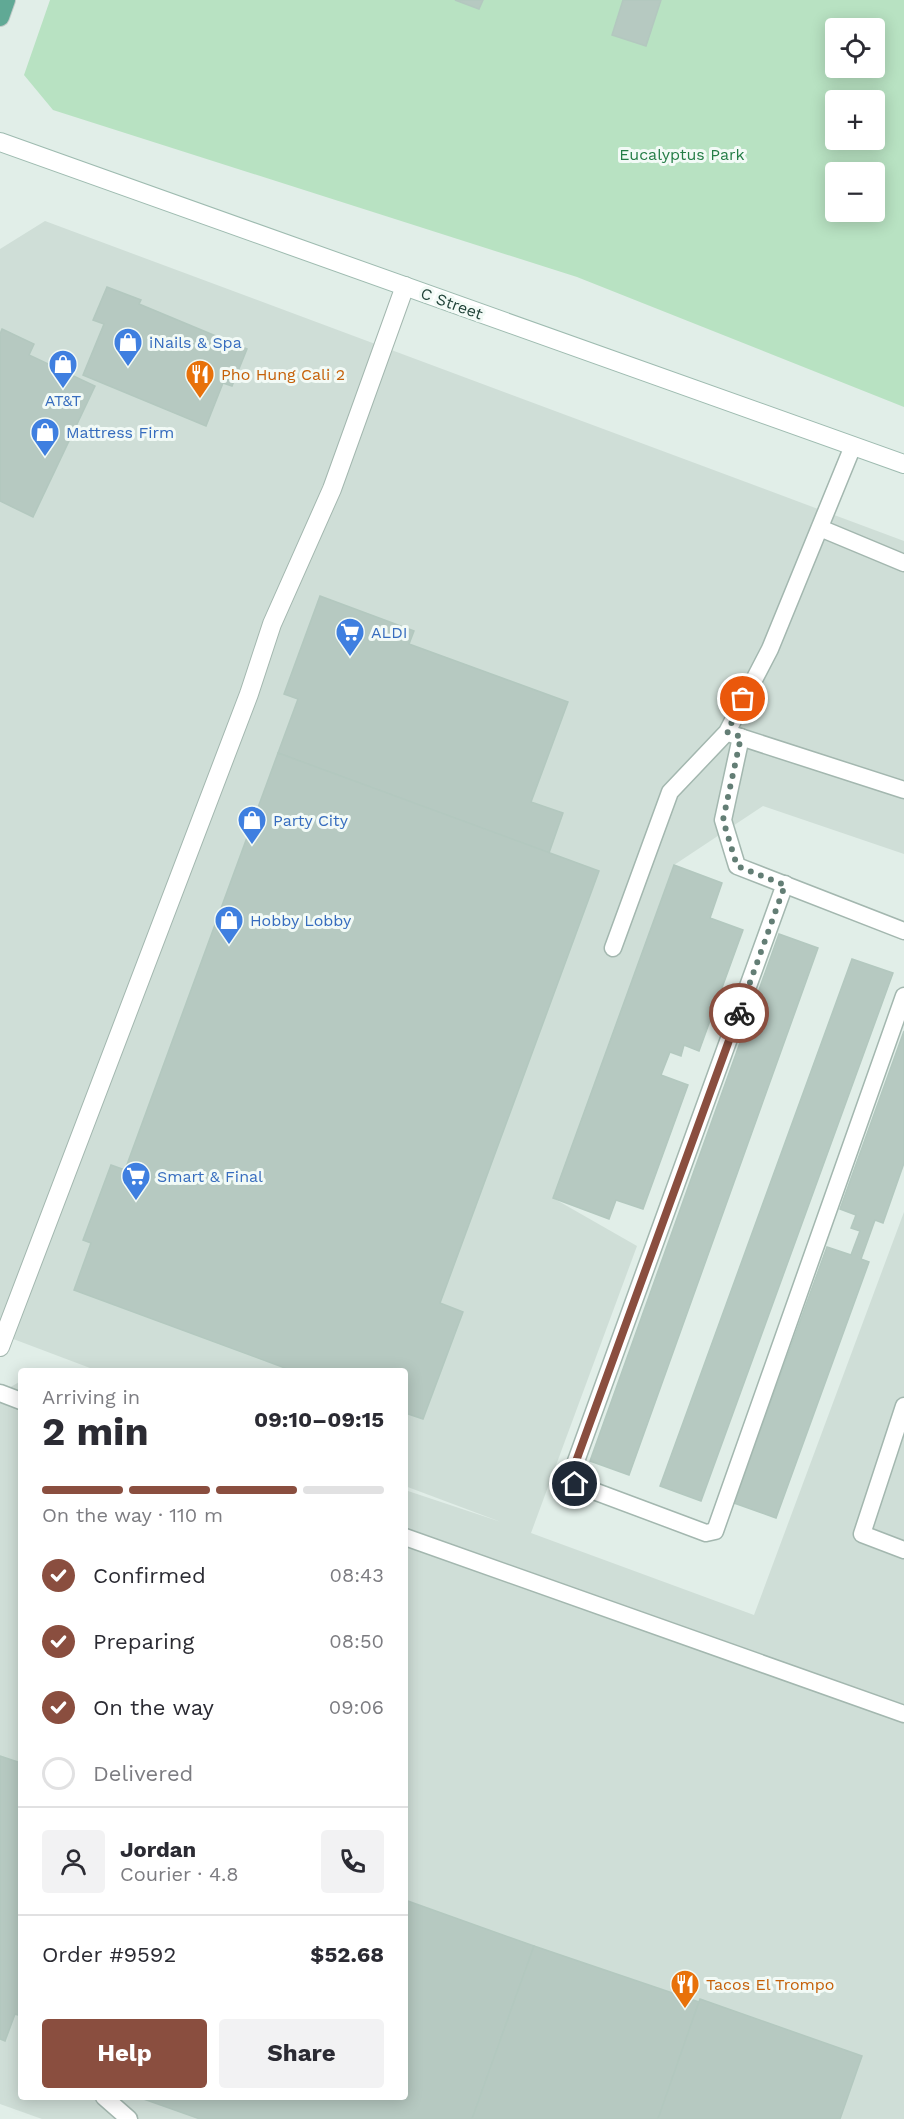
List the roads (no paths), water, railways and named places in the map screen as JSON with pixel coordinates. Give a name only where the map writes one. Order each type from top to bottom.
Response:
[{"type":"main road","points":[[0,17],[6,0]]},
{"type":"street","name":"C Street","points":[[0,142],[904,465]]},
{"type":"street","points":[[0,1347],[229,747],[272,624],[332,489],[405,286]]},
{"type":"lane","points":[[853,446],[734,735],[723,820],[737,866],[904,931]]},
{"type":"lane","points":[[820,528],[904,563]]},
{"type":"lane","points":[[734,735],[904,790]]},
{"type":"lane","points":[[613,948],[670,792],[734,735]]},
{"type":"lane","points":[[785,885],[571,1475],[575,1484],[706,1533],[715,1531],[904,996]]},
{"type":"lane","points":[[0,1393],[18,1400]]},
{"type":"lane","points":[[904,1406],[862,1534],[904,1550]]},
{"type":"lane","points":[[408,1538],[904,1714]]},
{"type":"lane","points":[[107,2100],[129,2119]]},
{"type":"place","name":"iNails & Spa","points":[[128,368]]},
{"type":"place","name":"AT&T","points":[[63,390]]},
{"type":"place","name":"Pho Hung Cali 2","points":[[200,400]]},
{"type":"place","name":"Mattress Firm","points":[[45,458]]},
{"type":"place","name":"ALDI","points":[[350,658]]},
{"type":"place","name":"Party City","points":[[252,846]]},
{"type":"place","name":"Hobby Lobby","points":[[229,946]]},
{"type":"place","name":"Smart & Final","points":[[136,1202]]},
{"type":"place","name":"Tacos El Trompo","points":[[685,2010]]},
{"type":"park label","name":"Eucalyptus Park","points":[[682,154]]}]
